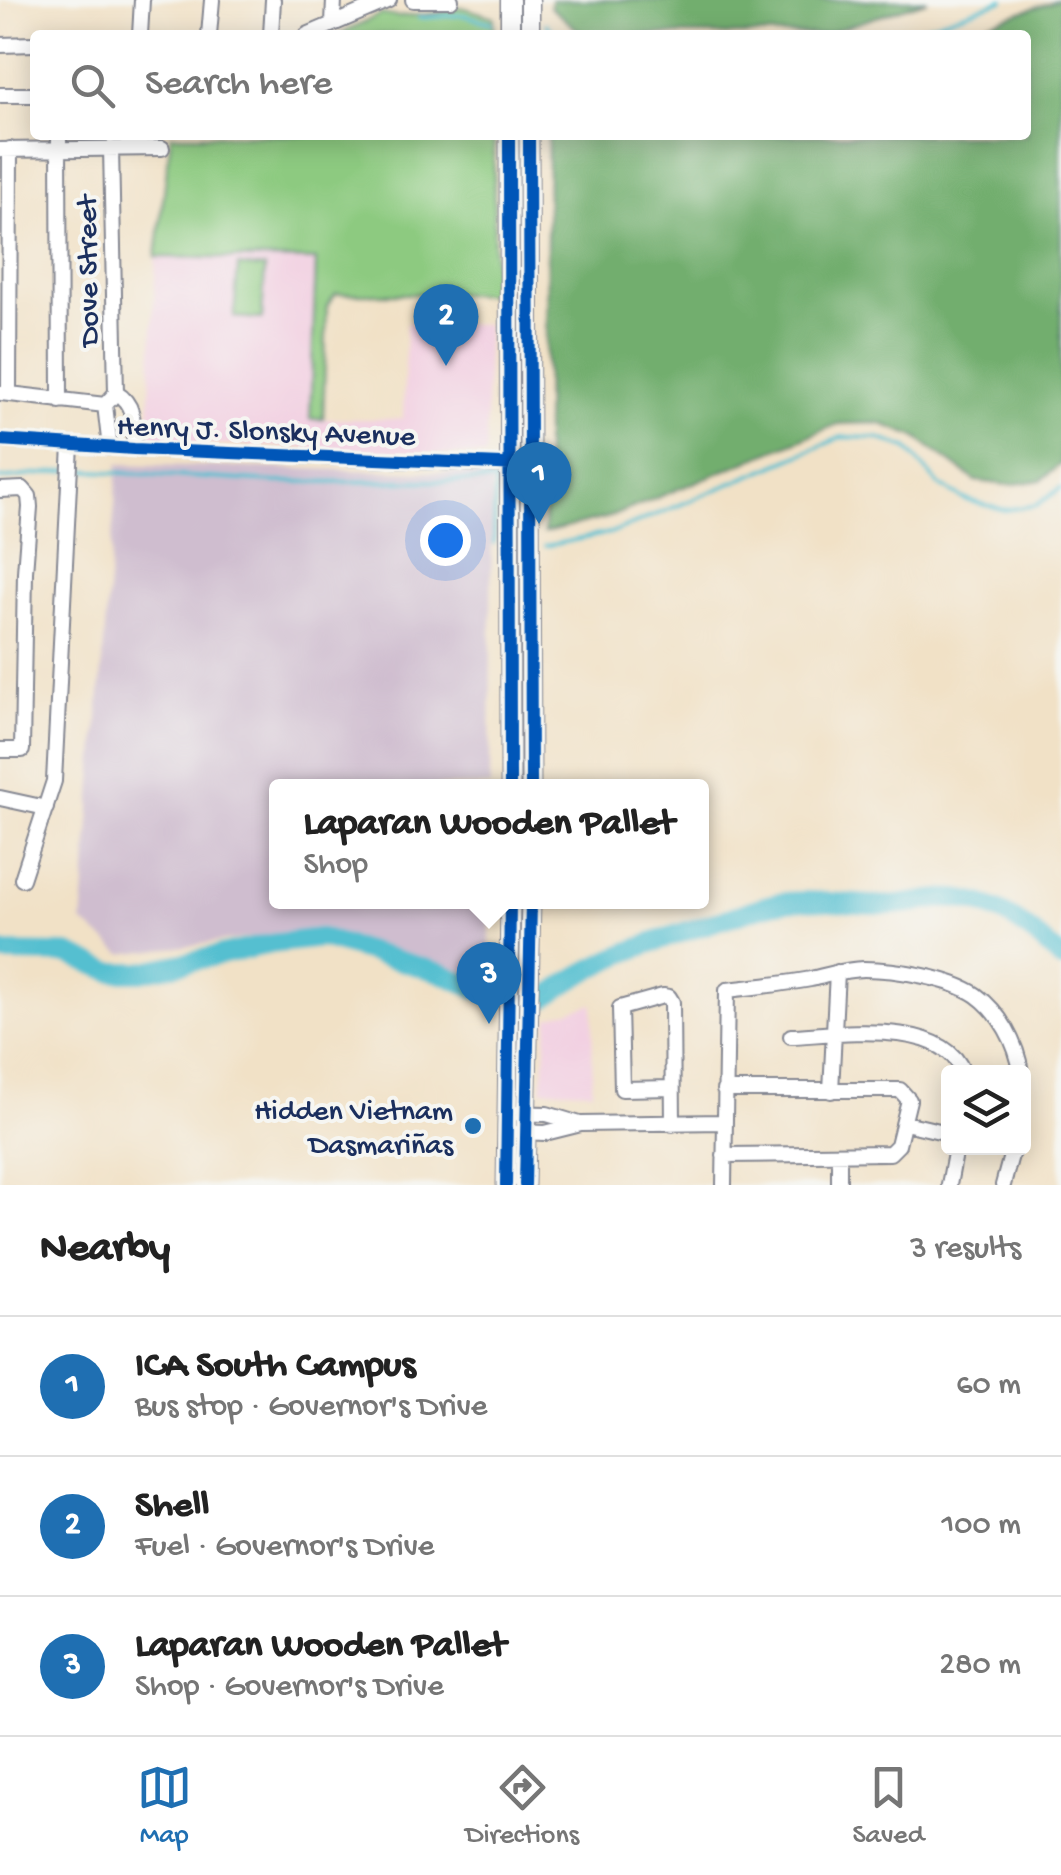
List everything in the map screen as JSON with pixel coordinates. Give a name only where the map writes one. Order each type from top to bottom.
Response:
[{"type":"main road","points":[[510,0],[510,30]]},
{"type":"main road","points":[[530,0],[530,30]]},
{"type":"main road","points":[[510,140],[510,779]]},
{"type":"main road","points":[[529,140],[531,779]]},
{"type":"main road","points":[[510,909],[507,1017],[525,1185]]},
{"type":"main road","points":[[506,1185],[531,1017],[531,909]]},
{"type":"street","points":[[140,30],[142,0]]},
{"type":"street","points":[[209,30],[212,0]]},
{"type":"street","points":[[271,30],[273,0]]},
{"type":"street","points":[[333,23],[334,0]]},
{"type":"street","points":[[318,30],[389,0]]},
{"type":"street","points":[[413,0],[451,0]]},
{"type":"street","points":[[0,45],[30,44]]},
{"type":"street","points":[[0,95],[30,94]]},
{"type":"street","points":[[105,405],[4,393],[5,150],[59,142],[111,148],[132,142],[162,148]]},
{"type":"street","points":[[59,142],[60,401]]},
{"type":"street","name":"Dove Street","points":[[111,148],[116,393],[128,401],[133,415],[134,449]]},
{"type":"street","points":[[110,448],[105,405],[116,393]]},
{"type":"street","name":"Henry J. Slonsky Avenue","points":[[0,440],[530,466]]},
{"type":"street","points":[[22,879],[54,775],[71,445]]},
{"type":"street","points":[[0,490],[23,489],[30,496],[22,750],[0,750]]},
{"type":"street","points":[[0,798],[46,808]]},
{"type":"street","points":[[724,1185],[727,990],[862,969],[894,971],[944,982],[975,994],[1000,1020],[1019,1055],[1020,1065]]},
{"type":"street","points":[[831,1091],[836,972]]},
{"type":"street","points":[[672,1088],[622,1088],[620,1008],[669,997],[672,1002],[673,1124]]},
{"type":"street","points":[[791,1036],[923,1038],[949,1051],[961,1065]]},
{"type":"street","points":[[724,1090],[900,1090],[909,1100],[898,1144],[890,1153],[724,1155]]},
{"type":"street","points":[[516,1123],[545,1133],[581,1124],[724,1122]]},
{"type":"street","points":[[905,1123],[941,1131]]},
{"type":"street","points":[[839,1154],[839,1185]]},
{"type":"street","points":[[949,1185],[955,1155]]},
{"type":"street","points":[[1003,1185],[1011,1155]]},
{"type":"shaded area","points":[[156,257],[316,260],[311,419],[403,419],[406,323],[487,324],[486,456],[148,441]]},
{"type":"shaded area","points":[[118,464],[492,474],[490,779],[269,779],[269,909],[490,909],[490,971],[466,972],[322,929],[122,954],[82,922]]},
{"type":"shaded area","points":[[593,1004],[592,1091],[542,1089],[549,1017]]},
{"type":"green space","points":[[551,0],[928,0],[837,30],[578,30],[550,7]]},
{"type":"green space","points":[[1061,0],[1061,464],[1041,480],[1008,485],[976,481],[914,436],[879,423],[838,424],[610,517],[544,533],[548,140],[1031,140],[1031,30],[968,30]]},
{"type":"green space","points":[[461,7],[494,17],[494,30],[348,30],[381,14],[398,17]]},
{"type":"green space","points":[[170,140],[494,140],[494,294],[336,294],[327,306],[323,419],[310,419],[316,260],[156,257]]},
{"type":"green space","points":[[238,266],[265,268],[262,319],[234,317]]},
{"type":"waterway","points":[[914,30],[1004,0]]},
{"type":"waterway","points":[[419,18],[463,15],[492,23]]},
{"type":"waterway","points":[[546,24],[551,30]]},
{"type":"waterway","points":[[545,546],[615,532],[842,437],[877,438],[907,448],[939,485],[966,500],[1005,510],[1037,505],[1061,488]]},
{"type":"waterway","points":[[0,479],[75,470],[275,482],[495,481],[494,543]]},
{"type":"waterway","points":[[546,998],[586,972],[629,952],[759,907],[787,902],[895,905],[964,900],[992,908],[1017,922],[1061,959]]},
{"type":"waterway","points":[[0,953],[68,954],[112,972],[141,972],[271,944],[321,938],[441,973],[493,996]]},
{"type":"cycle path","points":[[509,140],[510,779]]},
{"type":"cycle path","points":[[529,140],[531,779]]},
{"type":"cycle path","points":[[0,440],[524,465]]},
{"type":"cycle path","points":[[506,1185],[510,909]]},
{"type":"cycle path","points":[[525,1185],[531,909]]},
{"type":"place","name":"Shell","points":[[446,366]]},
{"type":"place","name":"ICA South Campus","points":[[539,524]]},
{"type":"place","name":"Laparan Wooden Pallet","points":[[489,1024]]},
{"type":"place","name":"Hidden Vietnam Dasmariñas","points":[[473,1126]]}]
